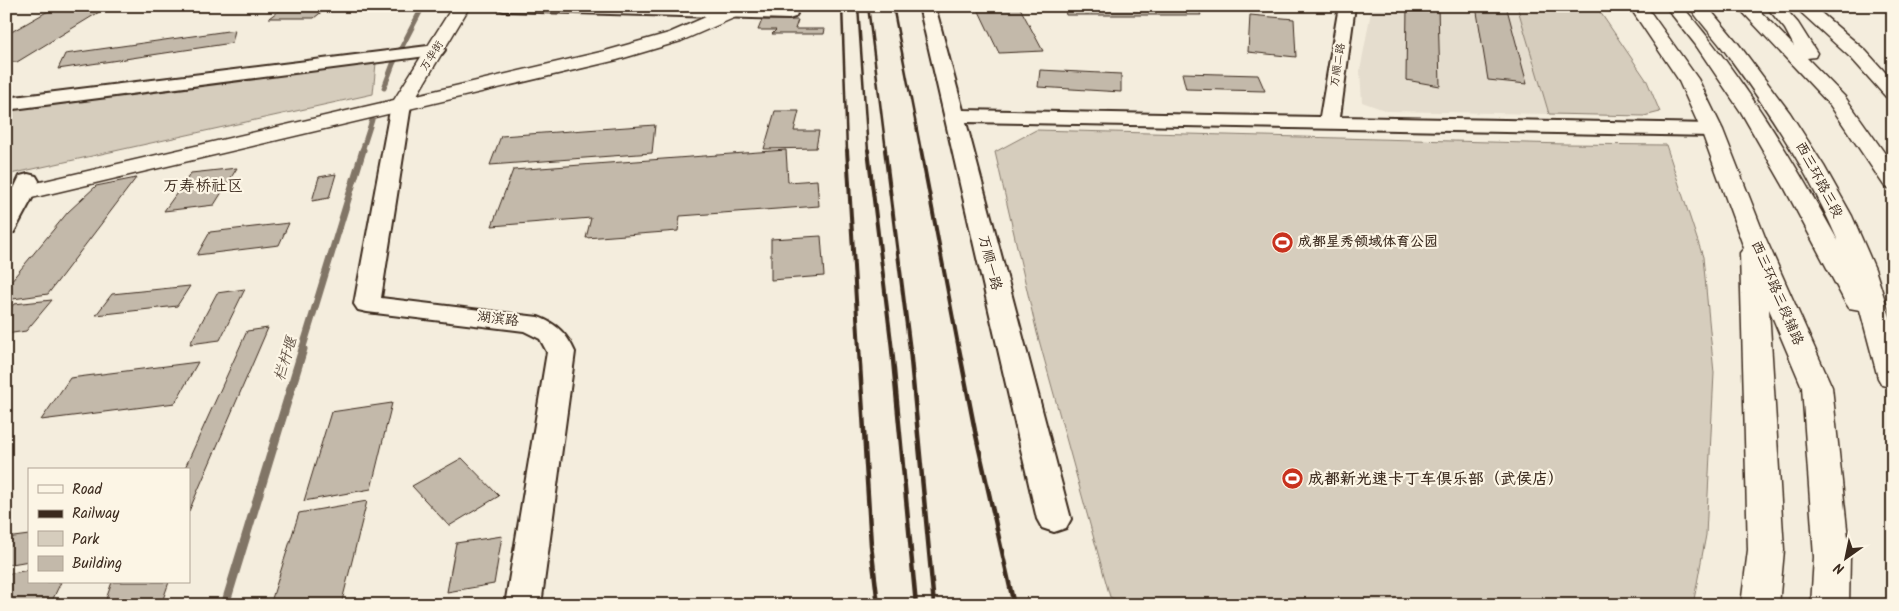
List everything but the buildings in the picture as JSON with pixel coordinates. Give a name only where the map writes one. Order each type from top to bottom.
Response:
[{"type":"main road","name":"万华街","points":[[404,100],[462,6]]},
{"type":"main road","name":"西三环路三段辅路","points":[[1637,6],[1688,79],[1712,130],[1752,237],[1817,387],[1832,557],[1830,605]]},
{"type":"main road","points":[[1673,6],[1695,31],[1744,98],[1779,156],[1882,344]]},
{"type":"main road","name":"西三环路三段","points":[[1697,6],[1770,98],[1804,149],[1834,203],[1862,269],[1893,378]]},
{"type":"main road","points":[[1745,6],[1838,101]]},
{"type":"main road","points":[[1774,6],[1792,27],[1838,101],[1893,182]]},
{"type":"main road","points":[[1802,6],[1859,55],[1893,93]]},
{"type":"main road","points":[[404,100],[596,49],[723,9]]},
{"type":"main road","points":[[16,189],[404,100],[610,56],[675,37],[723,9]]},
{"type":"main road","points":[[1752,237],[1766,550],[1760,605]]},
{"type":"street","points":[[504,6],[723,9],[789,14]]},
{"type":"street","name":"万顺一路","points":[[927,6],[1054,519]]},
{"type":"street","name":"万顺二路","points":[[1329,123],[1347,6]]},
{"type":"street","points":[[6,104],[436,50]]},
{"type":"street","name":"湖滨路","points":[[404,100],[367,304],[529,323],[545,330],[556,339],[561,352],[523,605]]},
{"type":"street","points":[[954,116],[1712,130]]},
{"type":"street","points":[[6,227],[16,189]]},
{"type":"shaded area","points":[[1372,6],[1517,6],[1549,114],[1387,111],[1362,102],[1360,71]]},
{"type":"green space","points":[[1517,6],[1596,6],[1647,81],[1660,112],[1644,116],[1549,114]]},
{"type":"green space","points":[[376,63],[373,94],[6,175],[6,108]]},
{"type":"green space","points":[[1036,130],[1666,145],[1703,257],[1714,373],[1706,535],[1693,605],[1126,605],[1110,597],[1037,333],[995,152]]},
{"type":"waterway","name":"栏杆堰","points":[[384,88],[393,64],[423,6]]},
{"type":"waterway","name":"栏杆堰","points":[[362,151],[372,120]]},
{"type":"waterway","name":"栏杆堰","points":[[302,350],[363,150]]},
{"type":"waterway","name":"栏杆堰","points":[[225,605],[303,349]]},
{"type":"railway","points":[[842,6],[847,151]]},
{"type":"railway","points":[[858,6],[868,151]]},
{"type":"railway","points":[[868,6],[886,151]]},
{"type":"railway","points":[[893,6],[921,151]]},
{"type":"railway","points":[[847,150],[859,350]]},
{"type":"railway","points":[[868,150],[892,350]]},
{"type":"railway","points":[[885,150],[910,350]]},
{"type":"railway","points":[[921,150],[959,350]]},
{"type":"railway","points":[[859,349],[871,545],[878,605]]},
{"type":"railway","points":[[892,349],[916,605]]},
{"type":"railway","points":[[910,349],[934,605]]},
{"type":"railway","points":[[959,349],[975,431],[1014,605]]},
{"type":"place","name":"成都星秀领域体育公园","points":[[1282,242]]},
{"type":"place","name":"成都新光速卡丁车俱乐部（武侯店）","points":[[1292,479]]},
{"type":"district","name":"万寿桥社区","points":[[203,186]]}]
